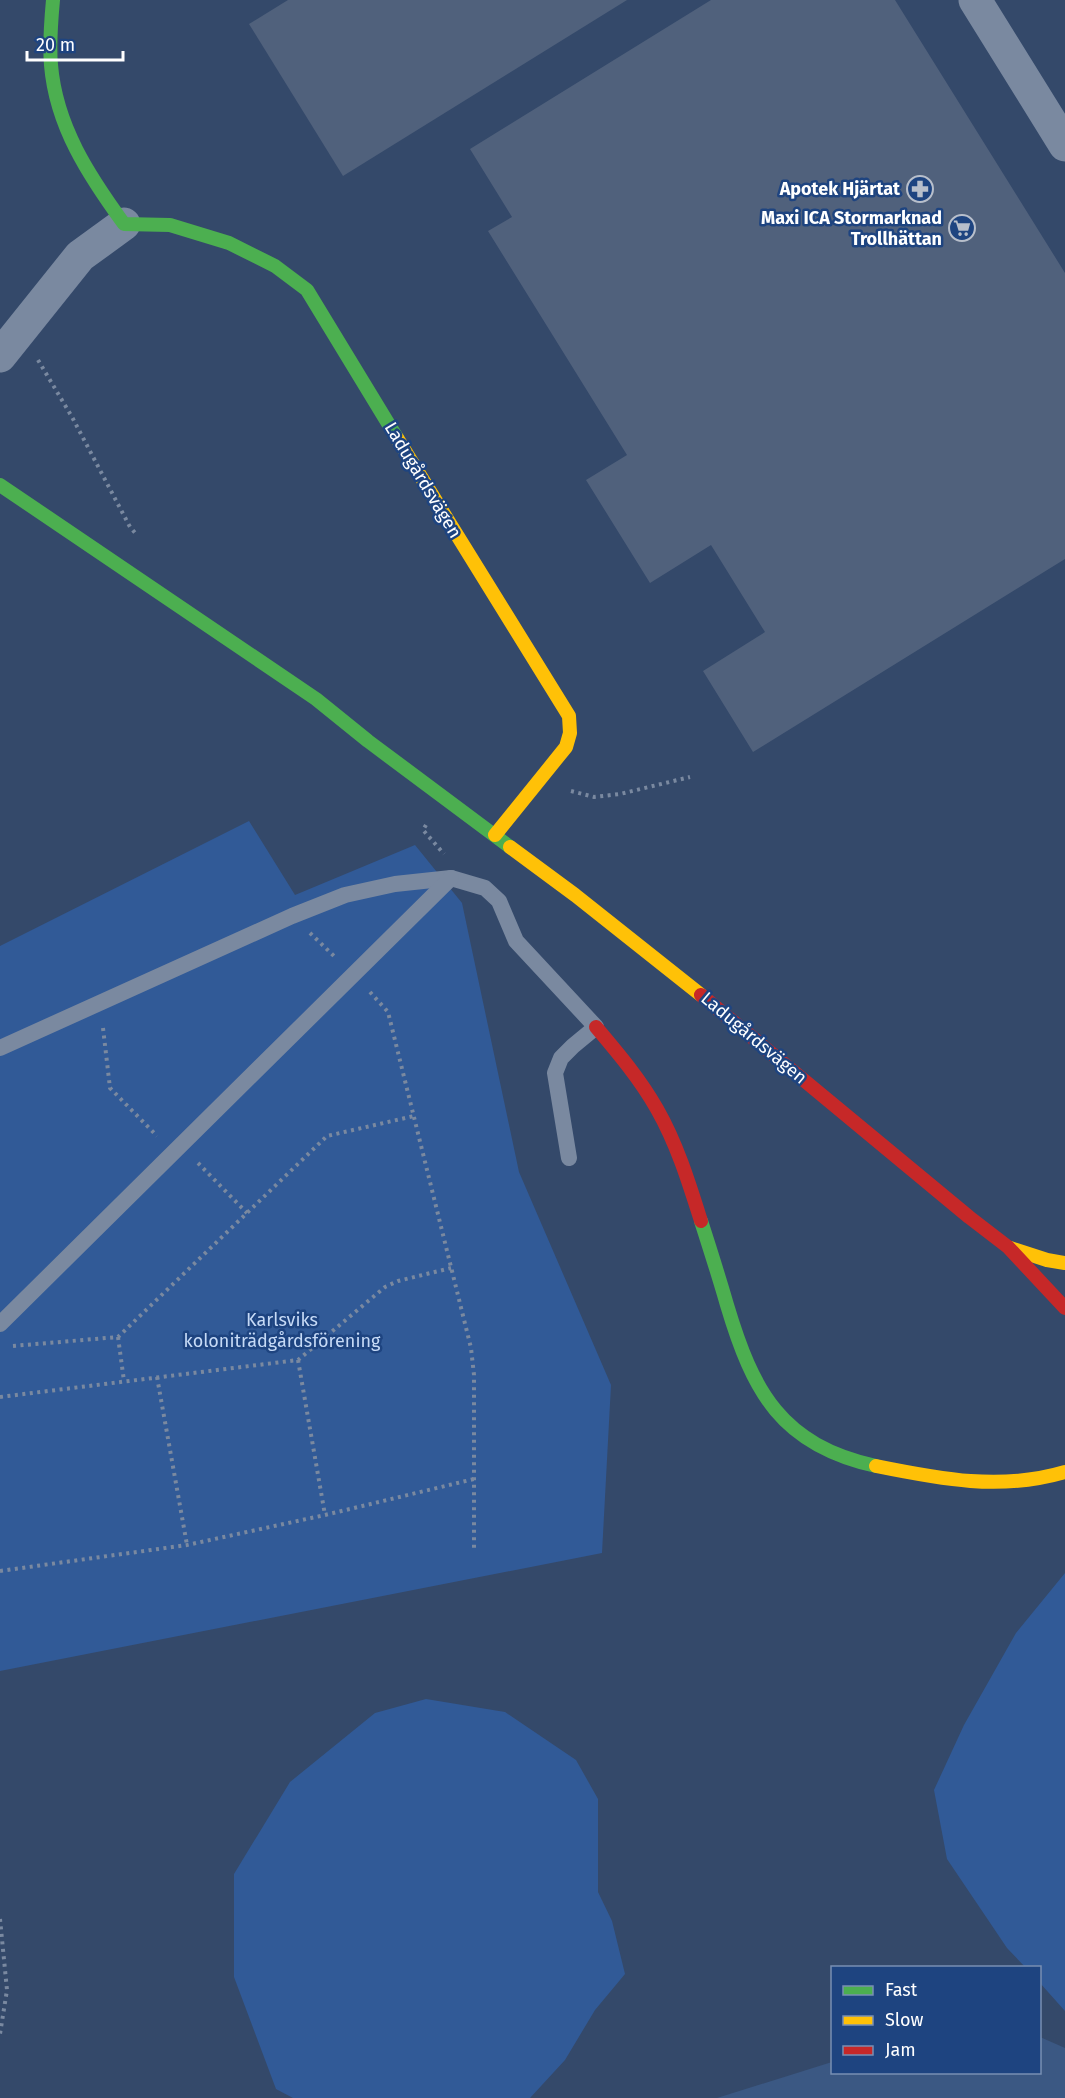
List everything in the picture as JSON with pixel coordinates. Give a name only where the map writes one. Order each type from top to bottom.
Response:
[{"type":"street","points":[[8,346],[80,256],[124,224],[103,196],[71,145],[56,104],[50,62],[50,19],[53,0]]},
{"type":"street","points":[[975,0],[1065,145]]},
{"type":"street","name":"Ladugårdsvägen","points":[[124,224],[170,225],[229,243],[275,266],[307,290],[569,716],[570,733],[566,747],[495,835]]},
{"type":"street","name":"Ladugårdsvägen","points":[[0,485],[316,699],[368,741],[575,894],[691,986],[960,1210],[1008,1247],[1065,1308]]},
{"type":"street","points":[[596,1027],[626,1060],[671,1136],[693,1193],[750,1372],[770,1404],[819,1446],[851,1459],[890,1468],[981,1484],[1022,1482],[1050,1478],[1065,1472]]},
{"type":"street","name":"Ladugårdsvägen","points":[[1008,1247],[1047,1260],[1065,1263]]},
{"type":"lane","points":[[0,1324],[451,878]]},
{"type":"lane","points":[[0,1048],[292,916],[345,895],[395,884],[451,878],[485,888],[499,902],[516,940],[596,1027],[561,1058],[555,1073],[569,1158]]},
{"type":"path","points":[[8,346],[32,349],[72,417],[129,526],[141,540]]},
{"type":"path","points":[[292,916],[354,975],[388,1012],[465,1320],[474,1375],[474,1548]]},
{"type":"path","points":[[100,1003],[110,1088],[247,1213]]},
{"type":"path","points":[[12,1346],[118,1337],[327,1136],[414,1116]]},
{"type":"path","points":[[0,1397],[298,1360],[384,1287],[398,1281],[451,1268]]},
{"type":"path","points":[[118,1337],[124,1381]]},
{"type":"path","points":[[298,1360],[325,1515]]},
{"type":"path","points":[[156,1377],[187,1545]]},
{"type":"path","points":[[0,1571],[187,1545],[474,1479]]},
{"type":"path","points":[[0,1919],[6,1990],[0,2034]]},
{"type":"green space","name":"Karlsviks koloniträdgårdsförening","points":[[249,821],[295,895],[415,845],[462,903],[519,1172],[611,1385],[602,1553],[0,1671],[0,946]]},
{"type":"green space","points":[[1065,1573],[1065,2011],[1041,1984],[1041,1966],[1024,1966],[1007,1948],[947,1859],[934,1790],[964,1725],[1016,1633]]},
{"type":"green space","points":[[426,1699],[505,1712],[576,1760],[598,1799],[598,1892],[612,1921],[625,1974],[595,2010],[565,2060],[530,2098],[293,2098],[276,2089],[234,1977],[234,1874],[290,1782],[375,1713]]},
{"type":"shaded area","points":[[1041,2037],[1065,2048],[1065,2098],[717,2098],[831,2062],[831,2074],[1041,2074]]},
{"type":"building","points":[[288,0],[627,0],[343,176],[249,24]]},
{"type":"building","points":[[711,0],[895,0],[1065,273],[1065,559],[753,752],[703,671],[765,632],[711,545],[650,583],[586,480],[627,455],[488,231],[512,217],[470,149]]},
{"type":"traffic: fast","points":[[53,0],[50,57],[60,109],[67,129],[87,169],[124,224],[170,225],[229,243],[275,266],[307,290],[397,438]]},
{"type":"traffic: fast","points":[[0,485],[316,699],[368,741],[510,847]]},
{"type":"traffic: fast","points":[[701,1221],[737,1336],[761,1389],[794,1429],[816,1444],[843,1457],[876,1466]]},
{"type":"traffic: slow","points":[[397,438],[569,716],[570,733],[566,747],[495,835]]},
{"type":"traffic: slow","points":[[510,847],[575,895],[701,995]]},
{"type":"traffic: slow","points":[[1010,1248],[1047,1260],[1065,1263]]},
{"type":"traffic: slow","points":[[876,1466],[947,1479],[994,1482],[1041,1478],[1065,1472]]},
{"type":"traffic: jam","points":[[701,995],[1008,1247],[1065,1308]]},
{"type":"traffic: jam","points":[[596,1027],[636,1077],[657,1109],[677,1150],[701,1221]]},
{"type":"place","name":"Apotek Hjärtat","points":[[920,189]]},
{"type":"place","name":"Maxi ICA Stormarknad Trollhättan","points":[[962,228]]}]
